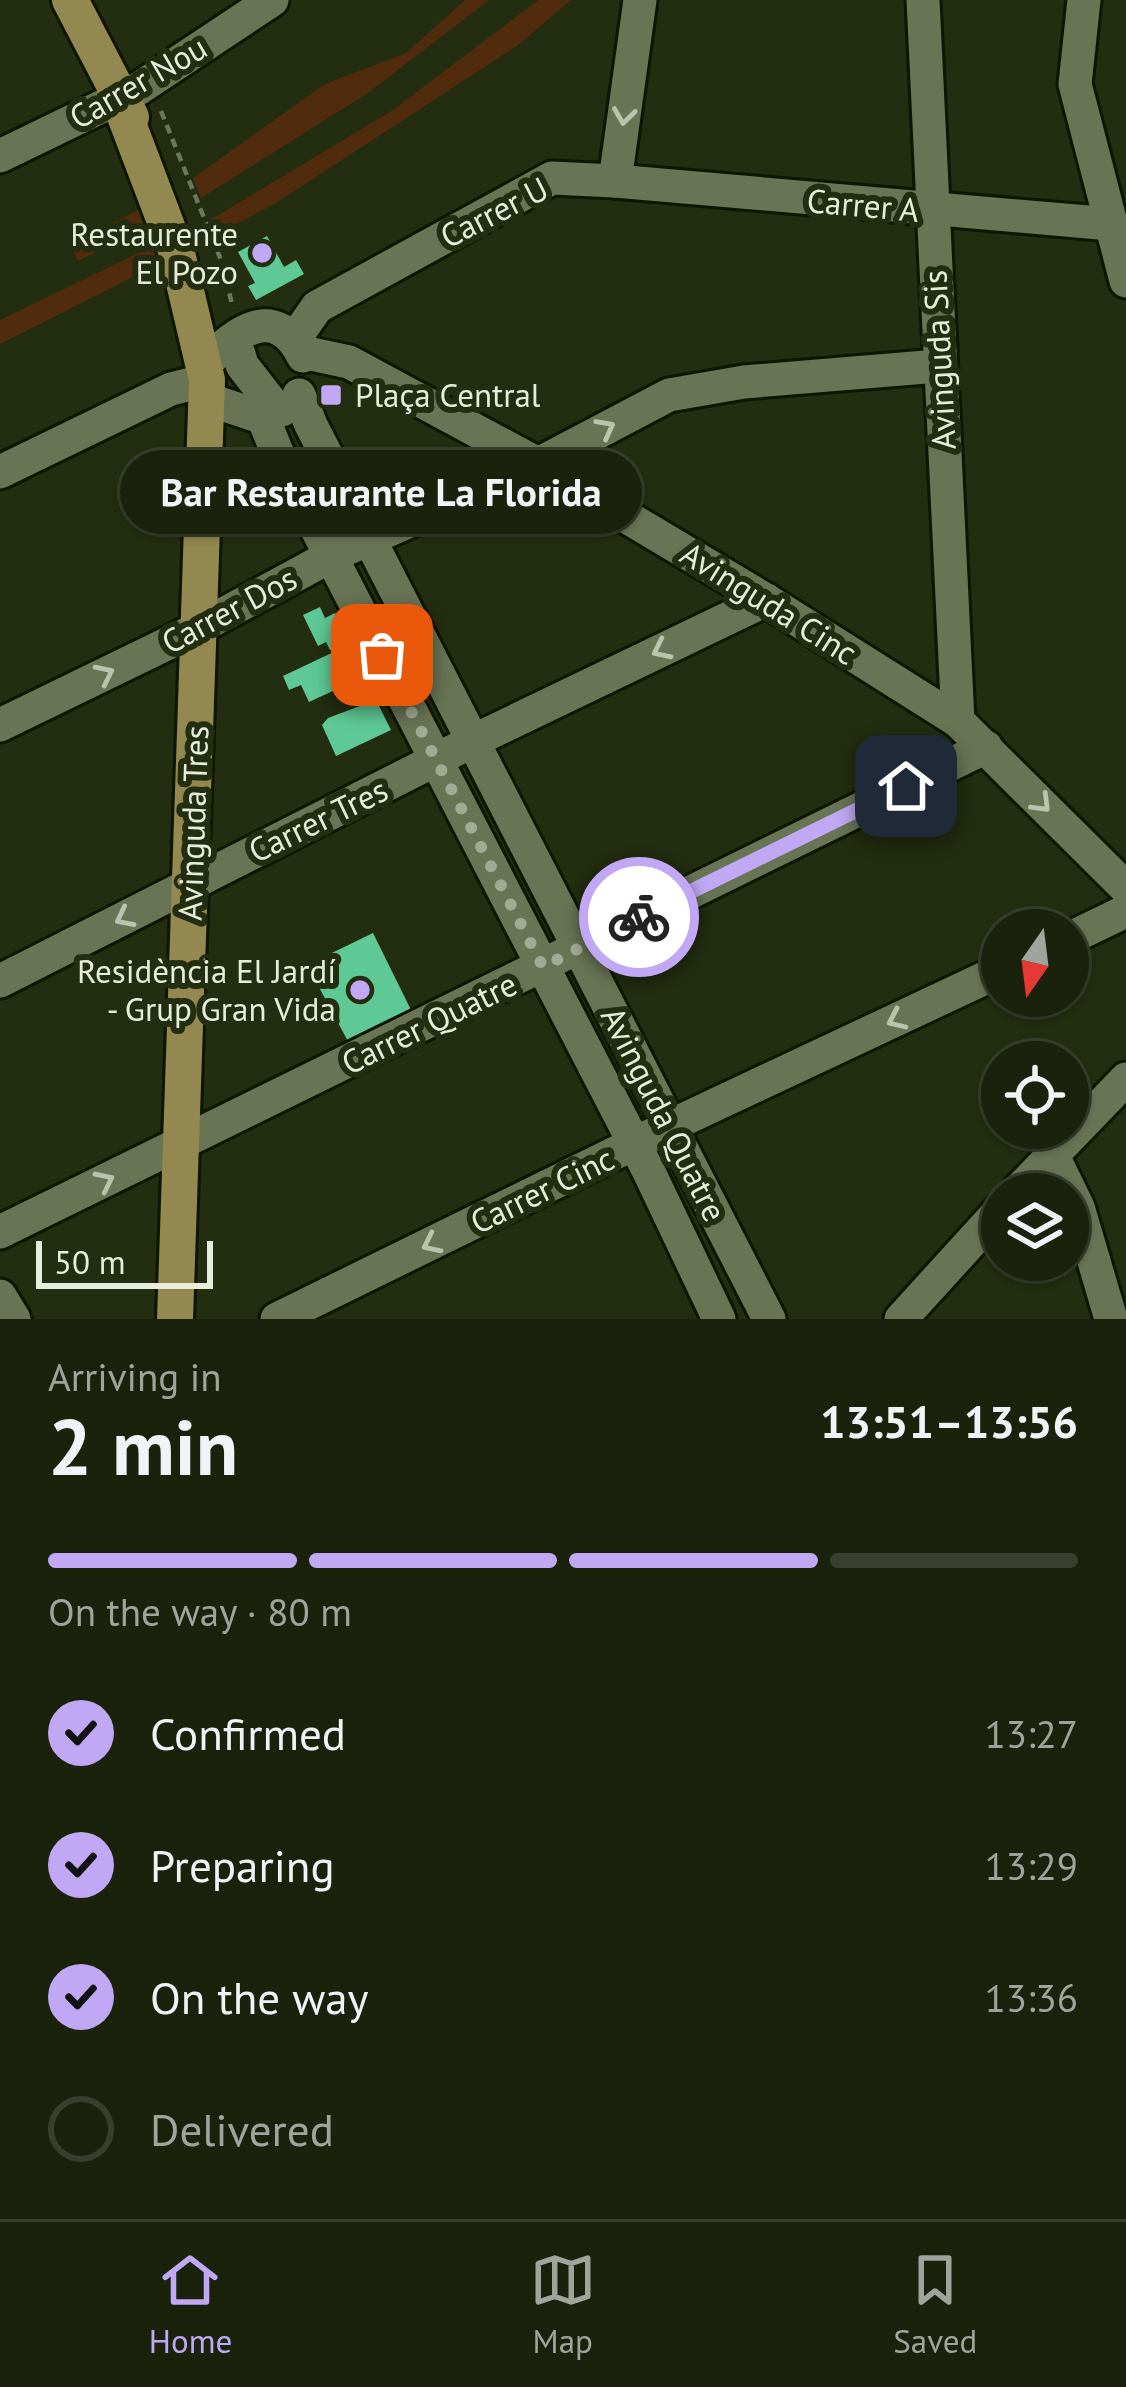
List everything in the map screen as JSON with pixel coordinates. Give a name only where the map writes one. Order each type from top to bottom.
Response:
[{"type":"main road","name":"Avinguda Tres","points":[[70,0],[134,91],[170,171],[210,288],[220,366],[200,626],[175,1319]]},
{"type":"street","name":"Carrer Nou","points":[[0,156],[134,91],[272,0]]},
{"type":"street","points":[[615,182],[640,0]]},
{"type":"street","name":"Avinguda Sis","points":[[923,0],[958,721]]},
{"type":"street","points":[[1084,0],[1075,84],[1126,281]]},
{"type":"street","name":"Carrer U","points":[[298,346],[317,307],[553,178],[615,182]]},
{"type":"street","name":"Carrer A","points":[[615,182],[1111,224]]},
{"type":"street","points":[[0,472],[220,366],[270,327],[298,346],[306,374],[278,407]]},
{"type":"street","name":"Avinguda Cinc","points":[[298,346],[349,362],[538,464],[958,721],[1126,888]]},
{"type":"street","points":[[220,366],[242,365],[278,407]]},
{"type":"street","points":[[220,366],[278,407]]},
{"type":"street","name":"Carrer Dos","points":[[0,725],[349,548],[538,464],[669,395],[744,382],[938,366]]},
{"type":"street","name":"Avinguda Quatre","points":[[278,407],[741,1319]]},
{"type":"street","name":"Carrer Tres","points":[[0,981],[766,600]]},
{"type":"street","name":"Carrer Quatre","points":[[0,1232],[986,747]]},
{"type":"street","points":[[1089,929],[1126,911]]},
{"type":"street","name":"Carrer Cinc","points":[[277,1319],[981,980]]},
{"type":"street","points":[[1034,1173],[1126,1079]]},
{"type":"street","name":"Avinguda Quatre","points":[[651,1136],[719,1319]]},
{"type":"street","name":"Avinguda Quatre","points":[[651,1136],[769,1319]]},
{"type":"street","points":[[1052,1154],[1078,1207],[1111,1319]]},
{"type":"street","points":[[901,1319],[981,1231]]},
{"type":"street","points":[[0,1295],[14,1319]]},
{"type":"path","points":[[134,91],[221,260],[220,366]]},
{"type":"shaded area","points":[[465,0],[489,0],[368,93],[201,198],[193,178],[325,84],[406,53]]},
{"type":"shaded area","points":[[538,0],[571,0],[517,46],[276,203],[216,235],[210,220],[393,110]]},
{"type":"shaded area","points":[[146,206],[154,223],[78,261],[70,245]]},
{"type":"shaded area","points":[[163,241],[171,258],[0,344],[0,320]]},
{"type":"building","points":[[267,236],[284,267],[296,260],[304,274],[256,300],[248,286],[255,283],[238,252]]},
{"type":"building","points":[[320,607],[325,618],[335,613],[340,623],[344,620],[349,640],[330,650],[326,642],[318,646],[303,615]]},
{"type":"building","points":[[357,641],[374,673],[364,677],[371,692],[355,699],[348,684],[309,702],[301,685],[289,690],[283,676]]},
{"type":"building","points":[[376,700],[391,730],[336,756],[322,725],[328,718]]},
{"type":"building","name":"Residència El Jardí - Grup Gran Vida","points":[[373,933],[413,1014],[350,1045],[307,965]]},
{"type":"way so far","points":[[382,655],[543,967],[639,917]]},
{"type":"place","name":"Restaurente El Pozo","points":[[262,253]]},
{"type":"place","name":"Plaça Central","points":[[331,395]]},
{"type":"place","name":"Bar Restaurante La Florida","points":[[382,655]]},
{"type":"place","name":"Residència El Jardí - Grup Gran Vida","points":[[360,990]]},
{"type":"route","points":[[639,917],[906,786]]}]
